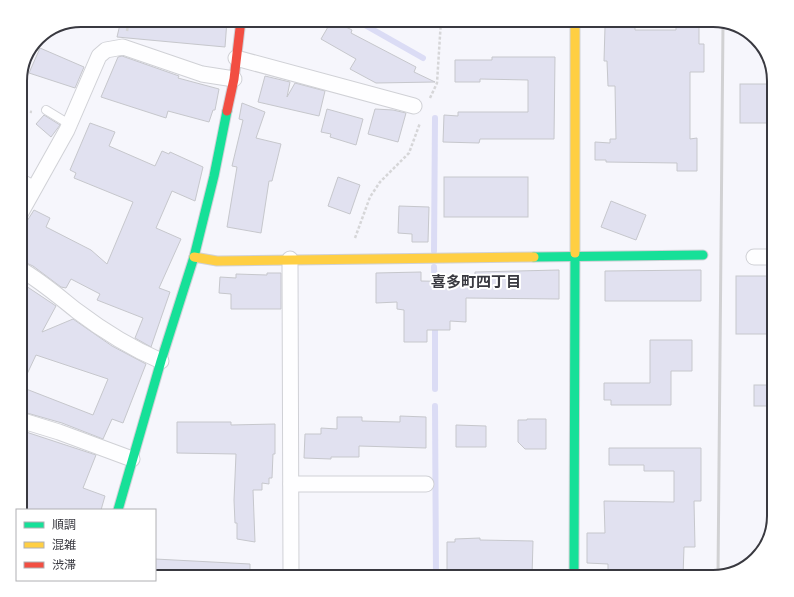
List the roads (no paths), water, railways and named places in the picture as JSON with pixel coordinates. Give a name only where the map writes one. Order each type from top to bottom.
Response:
[{"type":"street","points":[[118,509],[161,361],[194,257],[214,176],[234,79],[240,27]]},
{"type":"street","points":[[574,570],[573,257],[575,27]]},
{"type":"street","points":[[27,202],[70,124],[99,56],[106,50],[123,47],[202,74],[234,79]]},
{"type":"street","points":[[236,58],[421,109]]},
{"type":"street","points":[[194,257],[217,261],[350,258],[703,255]]},
{"type":"street","points":[[754,257],[767,257]]},
{"type":"street","points":[[290,259],[291,570]]},
{"type":"street","points":[[27,273],[40,280],[76,310],[105,331],[161,361]]},
{"type":"street","points":[[27,422],[59,432],[132,460]]},
{"type":"street","points":[[291,484],[426,484]]},
{"type":"lane","points":[[46,110],[70,124]]},
{"type":"lane","points":[[27,181],[36,186]]},
{"type":"waterway","points":[[368,27],[423,58]]},
{"type":"waterway","points":[[434,251],[435,118]]},
{"type":"waterway","points":[[434,267],[435,290]]},
{"type":"waterway","points":[[435,323],[435,389]]},
{"type":"waterway","points":[[435,406],[436,570]]},
{"type":"railway","points":[[718,570],[723,28]]},
{"type":"district","name":"喜多町四丁目","points":[[476,282]]}]
